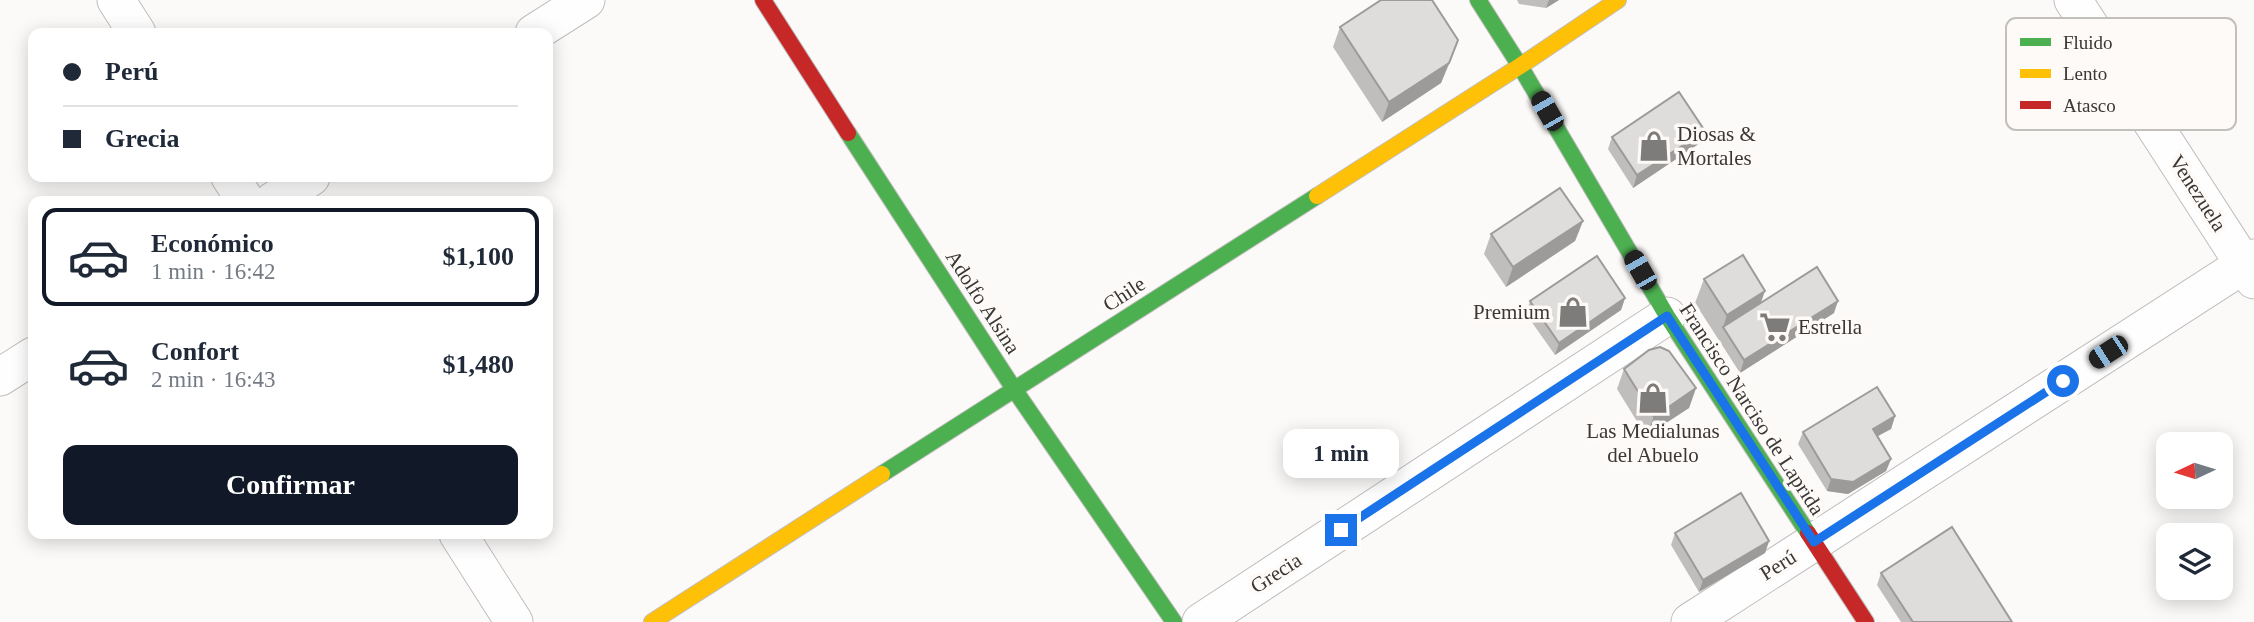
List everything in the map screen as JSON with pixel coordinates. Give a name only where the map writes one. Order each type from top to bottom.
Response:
[{"type":"street","points":[[116,0],[134,28]]},
{"type":"street","points":[[542,28],[586,0]]},
{"type":"street","name":"Adolfo Alsina","points":[[763,0],[1014,389],[1174,622]]},
{"type":"street","name":"Francisco Narciso de Laprida","points":[[1478,0],[1520,66],[1667,316],[1866,622]]},
{"type":"street","name":"Chile","points":[[652,622],[1520,66],[1618,0]]},
{"type":"street","name":"Venezuela","points":[[2073,0],[2085,18]]},
{"type":"street","name":"Venezuela","points":[[2160,130],[2251,267]]},
{"type":"street","points":[[281,196],[303,182]]},
{"type":"street","name":"Perú","points":[[1690,622],[2251,267]]},
{"type":"street","name":"Grecia","points":[[1201,622],[1667,316]]},
{"type":"street","points":[[0,377],[28,359]]},
{"type":"street","points":[[461,539],[514,622]]},
{"type":"building","points":[[1381,0],[1432,0],[1458,40],[1449,63],[1389,102],[1340,27]]},
{"type":"building","name":"Diosas & Mortales","points":[[1679,92],[1705,131],[1637,175],[1612,137]]},
{"type":"building","points":[[1560,188],[1583,221],[1513,267],[1491,234]]},
{"type":"building","points":[[1743,255],[1765,291],[1727,315],[1704,279]]},
{"type":"building","name":"Premium","points":[[1597,256],[1625,298],[1559,343],[1530,301]]},
{"type":"building","name":"Estrella","points":[[1817,267],[1838,301],[1744,360],[1723,327]]},
{"type":"building","points":[[1660,347],[1669,351],[1696,388],[1654,417],[1624,369],[1649,350]]},
{"type":"building","points":[[1877,387],[1895,416],[1873,429],[1891,459],[1853,482],[1831,479],[1803,432]]},
{"type":"building","points":[[1741,493],[1769,541],[1703,580],[1675,533]]},
{"type":"building","points":[[1952,527],[2012,622],[1913,622],[1881,573]]},
{"type":"traffic: fast","points":[[1478,0],[1520,66],[1667,316],[1808,533]]},
{"type":"traffic: fast","points":[[848,133],[1014,389],[1174,622]]},
{"type":"traffic: fast","points":[[882,474],[1317,196]]},
{"type":"traffic: slow","points":[[1317,196],[1618,0]]},
{"type":"traffic: slow","points":[[652,622],[882,474]]},
{"type":"traffic: jam","points":[[763,0],[848,133]]},
{"type":"traffic: jam","points":[[1808,533],[1866,622]]},
{"type":"place","name":"Diosas & Mortales","points":[[1654,146]]},
{"type":"place","name":"Premium","points":[[1573,312]]},
{"type":"place","name":"Estrella","points":[[1775,327]]},
{"type":"place","name":"Las Medialunas del Abuelo","points":[[1653,398]]},
{"type":"route","points":[[1341,530],[1667,316],[1814,542],[2063,381]]}]
